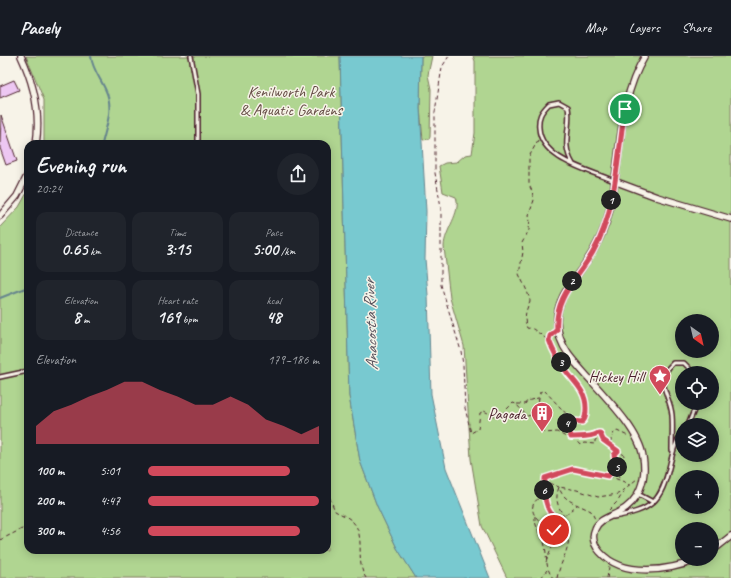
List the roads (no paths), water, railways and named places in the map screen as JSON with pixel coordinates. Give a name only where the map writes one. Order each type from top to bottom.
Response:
[{"type":"street","points":[[21,56],[32,83],[36,101],[36,140]]},
{"type":"street","points":[[645,56],[635,75],[626,103],[610,206],[603,231],[590,257],[563,296],[557,314],[557,330],[561,343],[572,359],[626,422],[638,440],[643,457],[644,476],[638,494],[623,509],[605,518],[596,527],[593,536],[594,542],[599,551],[610,562],[627,570],[642,571],[675,565]]},
{"type":"street","points":[[614,181],[657,197],[731,219]]},
{"type":"street","points":[[0,216],[17,196],[24,182]]},
{"type":"street","points":[[719,545],[731,536]]},
{"type":"lane","points":[[191,56],[198,94],[198,140]]},
{"type":"lane","points":[[572,164],[566,154],[565,146],[570,116],[568,107],[559,102],[549,104],[541,112],[540,116],[540,136],[546,146],[555,156],[572,164],[614,181]]},
{"type":"lane","points":[[672,456],[672,414],[663,381],[664,371],[673,363],[684,363],[687,366]]},
{"type":"lane","points":[[0,377],[24,372]]},
{"type":"lane","points":[[605,518],[630,514],[647,507],[653,502],[664,487],[675,442]]},
{"type":"lane","points":[[638,494],[653,502]]},
{"type":"water","name":"Anacostia River","points":[[340,56],[421,56],[420,108],[426,211],[425,259],[428,295],[431,394],[446,468],[490,578],[416,578],[397,548],[377,506],[360,461],[349,396]]},
{"type":"waterway","points":[[91,56],[95,70],[106,91],[109,104],[108,118],[103,140]]},
{"type":"waterway","points":[[0,298],[24,289]]},
{"type":"place","name":"Hickey Hill","points":[[660,396]]},
{"type":"place","name":"Pagoda","points":[[542,432]]},
{"type":"park label","name":"Kenilworth Park & Aquatic Gardens","points":[[291,100]]}]
